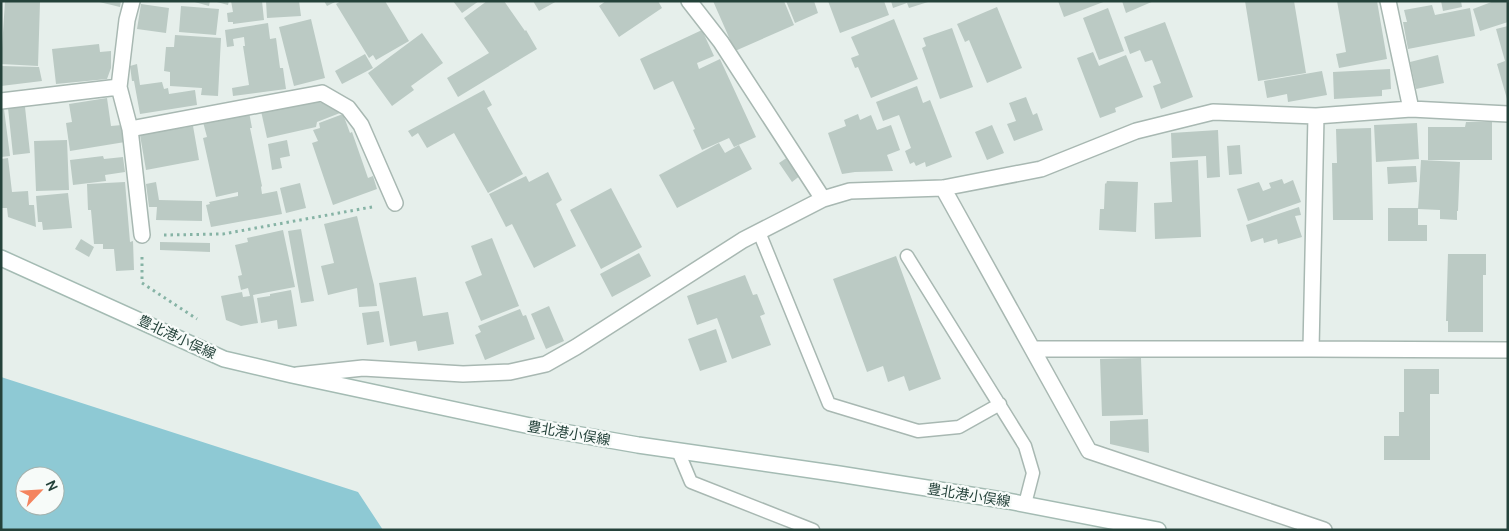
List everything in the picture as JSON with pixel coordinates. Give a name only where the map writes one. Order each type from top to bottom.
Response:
[{"type":"street","points":[[132,1],[127,20],[119,87],[130,129],[142,235]]},
{"type":"street","points":[[689,1],[720,42],[823,199]]},
{"type":"street","points":[[1388,1],[1411,109]]},
{"type":"street","points":[[1,101],[119,87]]},
{"type":"street","points":[[130,129],[322,93],[348,108],[361,125],[395,203]]},
{"type":"street","points":[[292,375],[363,368],[463,374],[510,372],[546,364],[576,348],[743,240],[823,199],[850,191],[943,188],[1041,169],[1136,131],[1213,112],[1316,116],[1411,109],[1508,114]]},
{"type":"street","points":[[1311,348],[1316,116]]},
{"type":"street","points":[[943,188],[1089,452],[1324,530]]},
{"type":"street","name":"豊北港小俣線","points":[[1,258],[224,359],[292,375],[535,428],[1025,504],[1158,530]]},
{"type":"street","points":[[1033,350],[1311,348],[1508,350]]},
{"type":"lane","points":[[759,232],[829,404],[918,431],[959,426],[1000,404]]},
{"type":"lane","points":[[907,256],[1026,446],[1032,474],[1025,504]]},
{"type":"lane","points":[[678,451],[691,482],[813,530]]},
{"type":"path","points":[[198,320],[142,283],[142,235],[223,234],[395,203]]},
{"type":"water","points":[[1,377],[358,492],[383,530],[1,530]]},
{"type":"building","points":[[5,1],[40,2],[38,66],[1,64]]},
{"type":"building","points":[[95,1],[121,1],[120,7]]},
{"type":"building","points":[[191,1],[210,1],[209,6]]},
{"type":"building","points":[[213,1],[229,1],[228,5]]},
{"type":"building","points":[[231,1],[262,1],[264,20],[233,24],[233,22],[228,22],[227,13],[233,12]]},
{"type":"building","points":[[266,1],[299,1],[301,16],[267,18]]},
{"type":"building","points":[[324,1],[337,1],[327,6]]},
{"type":"building","points":[[341,1],[385,1],[409,41],[376,60],[373,55],[369,58],[336,4]]},
{"type":"building","points":[[453,1],[479,1],[462,13]]},
{"type":"building","points":[[487,1],[504,1],[526,30],[537,49],[458,97],[447,78],[489,53],[464,18]]},
{"type":"building","points":[[533,1],[557,1],[539,11]]},
{"type":"building","points":[[606,1],[658,1],[662,8],[619,37],[599,6]]},
{"type":"building","points":[[713,1],[784,1],[794,25],[735,51]]},
{"type":"building","points":[[786,1],[814,1],[818,13],[795,23]]},
{"type":"building","points":[[828,1],[884,1],[889,15],[840,33]]},
{"type":"building","points":[[891,1],[928,2],[909,8],[907,3],[893,8]]},
{"type":"building","points":[[1058,1],[1106,1],[1064,17]]},
{"type":"building","points":[[1122,1],[1154,1],[1126,13]]},
{"type":"building","points":[[1245,1],[1294,1],[1306,73],[1258,81]]},
{"type":"building","points":[[1337,1],[1377,1],[1387,59],[1339,68],[1336,54],[1346,52]]},
{"type":"building","points":[[1441,1],[1461,1],[1462,7],[1443,11]]},
{"type":"building","points":[[1494,1],[1508,1],[1508,22],[1480,31],[1473,9]]},
{"type":"building","points":[[141,4],[169,8],[166,33],[137,29]]},
{"type":"building","points":[[1432,5],[1435,15],[1470,8],[1475,36],[1408,49],[1403,22],[1407,22],[1404,10]]},
{"type":"building","points":[[181,6],[219,9],[216,35],[179,32]]},
{"type":"building","points":[[997,7],[1022,68],[987,83],[969,40],[965,42],[957,24]]},
{"type":"building","points":[[1108,8],[1124,51],[1099,60],[1083,18]]},
{"type":"building","points":[[311,19],[325,78],[294,86],[279,27]]},
{"type":"building","points":[[894,19],[918,79],[871,98],[858,67],[855,68],[851,58],[859,55],[851,37]]},
{"type":"building","points":[[1165,22],[1193,97],[1161,109],[1153,86],[1161,83],[1152,60],[1145,62],[1140,50],[1130,54],[1124,37]]},
{"type":"building","points":[[268,23],[270,39],[276,38],[280,68],[283,68],[286,89],[233,96],[232,88],[249,85],[243,46],[245,46],[244,37],[233,39],[234,46],[227,47],[225,30]]},
{"type":"building","points":[[1508,26],[1507,99],[1497,64],[1505,61],[1496,29]]},
{"type":"building","points":[[952,28],[973,87],[940,99],[922,48],[926,46],[923,38]]},
{"type":"building","points":[[702,30],[714,56],[697,63],[699,69],[720,59],[756,137],[734,147],[729,138],[702,150],[693,130],[695,129],[673,81],[654,90],[640,59]]},
{"type":"building","points":[[422,33],[443,63],[411,86],[414,90],[392,106],[368,73]]},
{"type":"building","points":[[175,35],[221,38],[218,96],[201,95],[202,88],[170,86],[170,72],[164,71],[166,47],[174,47]]},
{"type":"building","points":[[99,44],[100,52],[111,51],[111,68],[107,79],[56,84],[52,49]]},
{"type":"building","points":[[1093,52],[1099,66],[1126,55],[1143,97],[1115,108],[1116,112],[1100,118],[1077,58]]},
{"type":"building","points":[[365,54],[373,68],[342,84],[335,71]]},
{"type":"building","points":[[1438,55],[1444,83],[1416,89],[1410,62]]},
{"type":"building","points":[[137,64],[140,85],[162,82],[164,89],[168,88],[169,94],[195,90],[197,105],[140,114],[130,66]]},
{"type":"building","points":[[1,66],[39,67],[42,81],[1,86]]},
{"type":"building","points":[[1390,69],[1391,89],[1382,90],[1382,96],[1334,99],[1333,72]]},
{"type":"building","points":[[1322,71],[1327,95],[1288,102],[1287,94],[1267,98],[1264,81]]},
{"type":"building","points":[[917,86],[923,103],[930,100],[952,157],[926,167],[925,162],[916,166],[914,162],[910,164],[905,151],[911,148],[899,115],[883,121],[876,102]]},
{"type":"building","points":[[484,90],[492,105],[487,108],[523,174],[488,193],[454,133],[427,148],[418,133],[412,137],[408,131]]},
{"type":"building","points":[[1026,97],[1033,115],[1037,113],[1043,130],[1014,141],[1007,124],[1016,121],[1009,103]]},
{"type":"building","points":[[107,98],[111,126],[122,125],[125,142],[70,151],[66,123],[72,122],[69,104]]},
{"type":"building","points":[[310,102],[327,104],[340,113],[317,122],[316,127],[267,138],[261,111]]},
{"type":"building","points":[[25,107],[30,153],[13,155],[8,108]]},
{"type":"building","points":[[1,109],[4,109],[10,156],[1,157]]},
{"type":"building","points":[[249,112],[252,128],[250,128],[262,194],[277,191],[282,214],[211,227],[206,205],[210,204],[209,202],[238,196],[238,192],[216,197],[203,138],[207,137],[203,122]]},
{"type":"building","points":[[343,114],[350,133],[352,132],[368,178],[373,176],[377,189],[333,205],[312,143],[318,141],[313,130],[320,128],[319,123]]},
{"type":"building","points":[[858,114],[860,120],[871,115],[877,130],[891,125],[900,150],[887,155],[893,171],[842,174],[828,133],[846,126],[844,120]]},
{"type":"building","points":[[1466,122],[1492,122],[1492,160],[1428,160],[1428,127],[1465,127]]},
{"type":"building","points":[[1417,123],[1419,159],[1376,162],[1374,125]]},
{"type":"building","points":[[992,125],[1004,153],[987,160],[975,132]]},
{"type":"building","points":[[193,126],[199,160],[146,170],[140,135]]},
{"type":"building","points":[[1371,128],[1373,220],[1333,220],[1332,163],[1337,163],[1336,129]]},
{"type":"building","points":[[1218,130],[1220,177],[1207,178],[1206,156],[1172,158],[1171,133]]},
{"type":"building","points":[[67,140],[69,190],[36,191],[34,141]]},
{"type":"building","points":[[287,140],[290,156],[280,158],[282,168],[272,170],[268,144]]},
{"type":"building","points":[[719,143],[725,153],[739,145],[752,169],[677,208],[659,175]]},
{"type":"building","points":[[1240,145],[1242,174],[1229,175],[1227,146]]},
{"type":"building","points":[[103,156],[104,159],[123,157],[125,172],[105,175],[106,181],[73,185],[70,160]]},
{"type":"building","points":[[788,157],[801,175],[792,182],[779,163]]},
{"type":"building","points":[[8,158],[12,192],[28,191],[29,205],[34,205],[36,227],[8,217],[7,208],[1,208],[1,159]]},
{"type":"building","points":[[1198,160],[1201,237],[1155,239],[1154,203],[1172,202],[1170,162]]},
{"type":"building","points":[[1421,160],[1460,162],[1457,220],[1440,219],[1440,210],[1418,209]]},
{"type":"building","points":[[1416,166],[1417,182],[1388,184],[1387,167]]},
{"type":"building","points":[[548,172],[562,200],[556,204],[576,246],[534,268],[512,224],[506,227],[489,194],[526,176],[529,182]]},
{"type":"building","points":[[1282,179],[1284,184],[1293,180],[1301,202],[1248,221],[1237,189],[1259,182],[1263,191],[1271,188],[1269,183]]},
{"type":"building","points":[[1107,181],[1138,182],[1136,232],[1099,230],[1100,209],[1104,209],[1105,183]]},
{"type":"building","points":[[125,182],[130,242],[133,241],[134,270],[116,271],[114,249],[103,249],[103,244],[94,244],[91,210],[88,210],[87,184]]},
{"type":"building","points":[[156,182],[159,200],[202,201],[202,221],[156,220],[157,207],[149,207],[146,184]]},
{"type":"building","points":[[300,183],[306,208],[286,213],[280,188]]},
{"type":"building","points":[[611,188],[642,247],[601,269],[570,210]]},
{"type":"building","points":[[68,193],[72,228],[43,230],[42,222],[38,222],[36,196]]},
{"type":"building","points":[[1299,207],[1301,215],[1295,216],[1302,237],[1278,244],[1277,239],[1264,243],[1263,238],[1251,242],[1246,225]]},
{"type":"building","points":[[1388,208],[1418,208],[1418,225],[1427,225],[1427,241],[1388,241]]},
{"type":"building","points":[[357,216],[374,285],[377,306],[359,307],[357,288],[328,295],[321,266],[334,263],[324,224]]},
{"type":"building","points":[[301,229],[314,301],[301,303],[288,231]]},
{"type":"building","points":[[283,230],[295,287],[253,295],[258,323],[241,326],[226,320],[221,296],[242,292],[243,297],[250,296],[248,288],[241,290],[238,276],[242,275],[235,245],[248,242],[247,238]]},
{"type":"building","points":[[492,238],[519,306],[481,321],[465,282],[482,275],[471,246]]},
{"type":"building","points":[[81,239],[94,247],[89,257],[75,249]]},
{"type":"building","points":[[160,242],[210,243],[210,252],[160,250]]},
{"type":"building","points":[[639,253],[651,276],[612,297],[600,274]]},
{"type":"building","points":[[1448,254],[1486,254],[1486,275],[1483,275],[1483,332],[1448,332],[1448,321],[1446,321]]},
{"type":"building","points":[[896,256],[941,379],[909,391],[904,376],[888,382],[883,366],[867,372],[833,279]]},
{"type":"building","points":[[745,275],[753,295],[757,294],[765,314],[760,316],[771,345],[732,359],[717,318],[697,325],[687,296]]},
{"type":"building","points":[[416,277],[423,316],[448,312],[454,344],[418,351],[416,341],[390,346],[379,283]]},
{"type":"building","points":[[291,290],[297,326],[278,329],[277,320],[261,323],[257,298]]},
{"type":"building","points":[[549,306],[564,341],[546,349],[531,314]]},
{"type":"building","points":[[520,309],[523,316],[526,315],[535,339],[485,360],[475,335],[481,332],[478,326]]},
{"type":"building","points":[[379,311],[384,342],[367,345],[362,313]]},
{"type":"building","points":[[716,329],[727,362],[700,371],[688,339]]},
{"type":"building","points":[[1141,358],[1143,415],[1102,416],[1100,359]]},
{"type":"building","points":[[1404,369],[1439,369],[1439,394],[1430,394],[1430,460],[1384,460],[1384,436],[1399,436],[1399,412],[1404,412]]},
{"type":"building","points":[[1148,419],[1149,453],[1110,444],[1110,421]]}]
